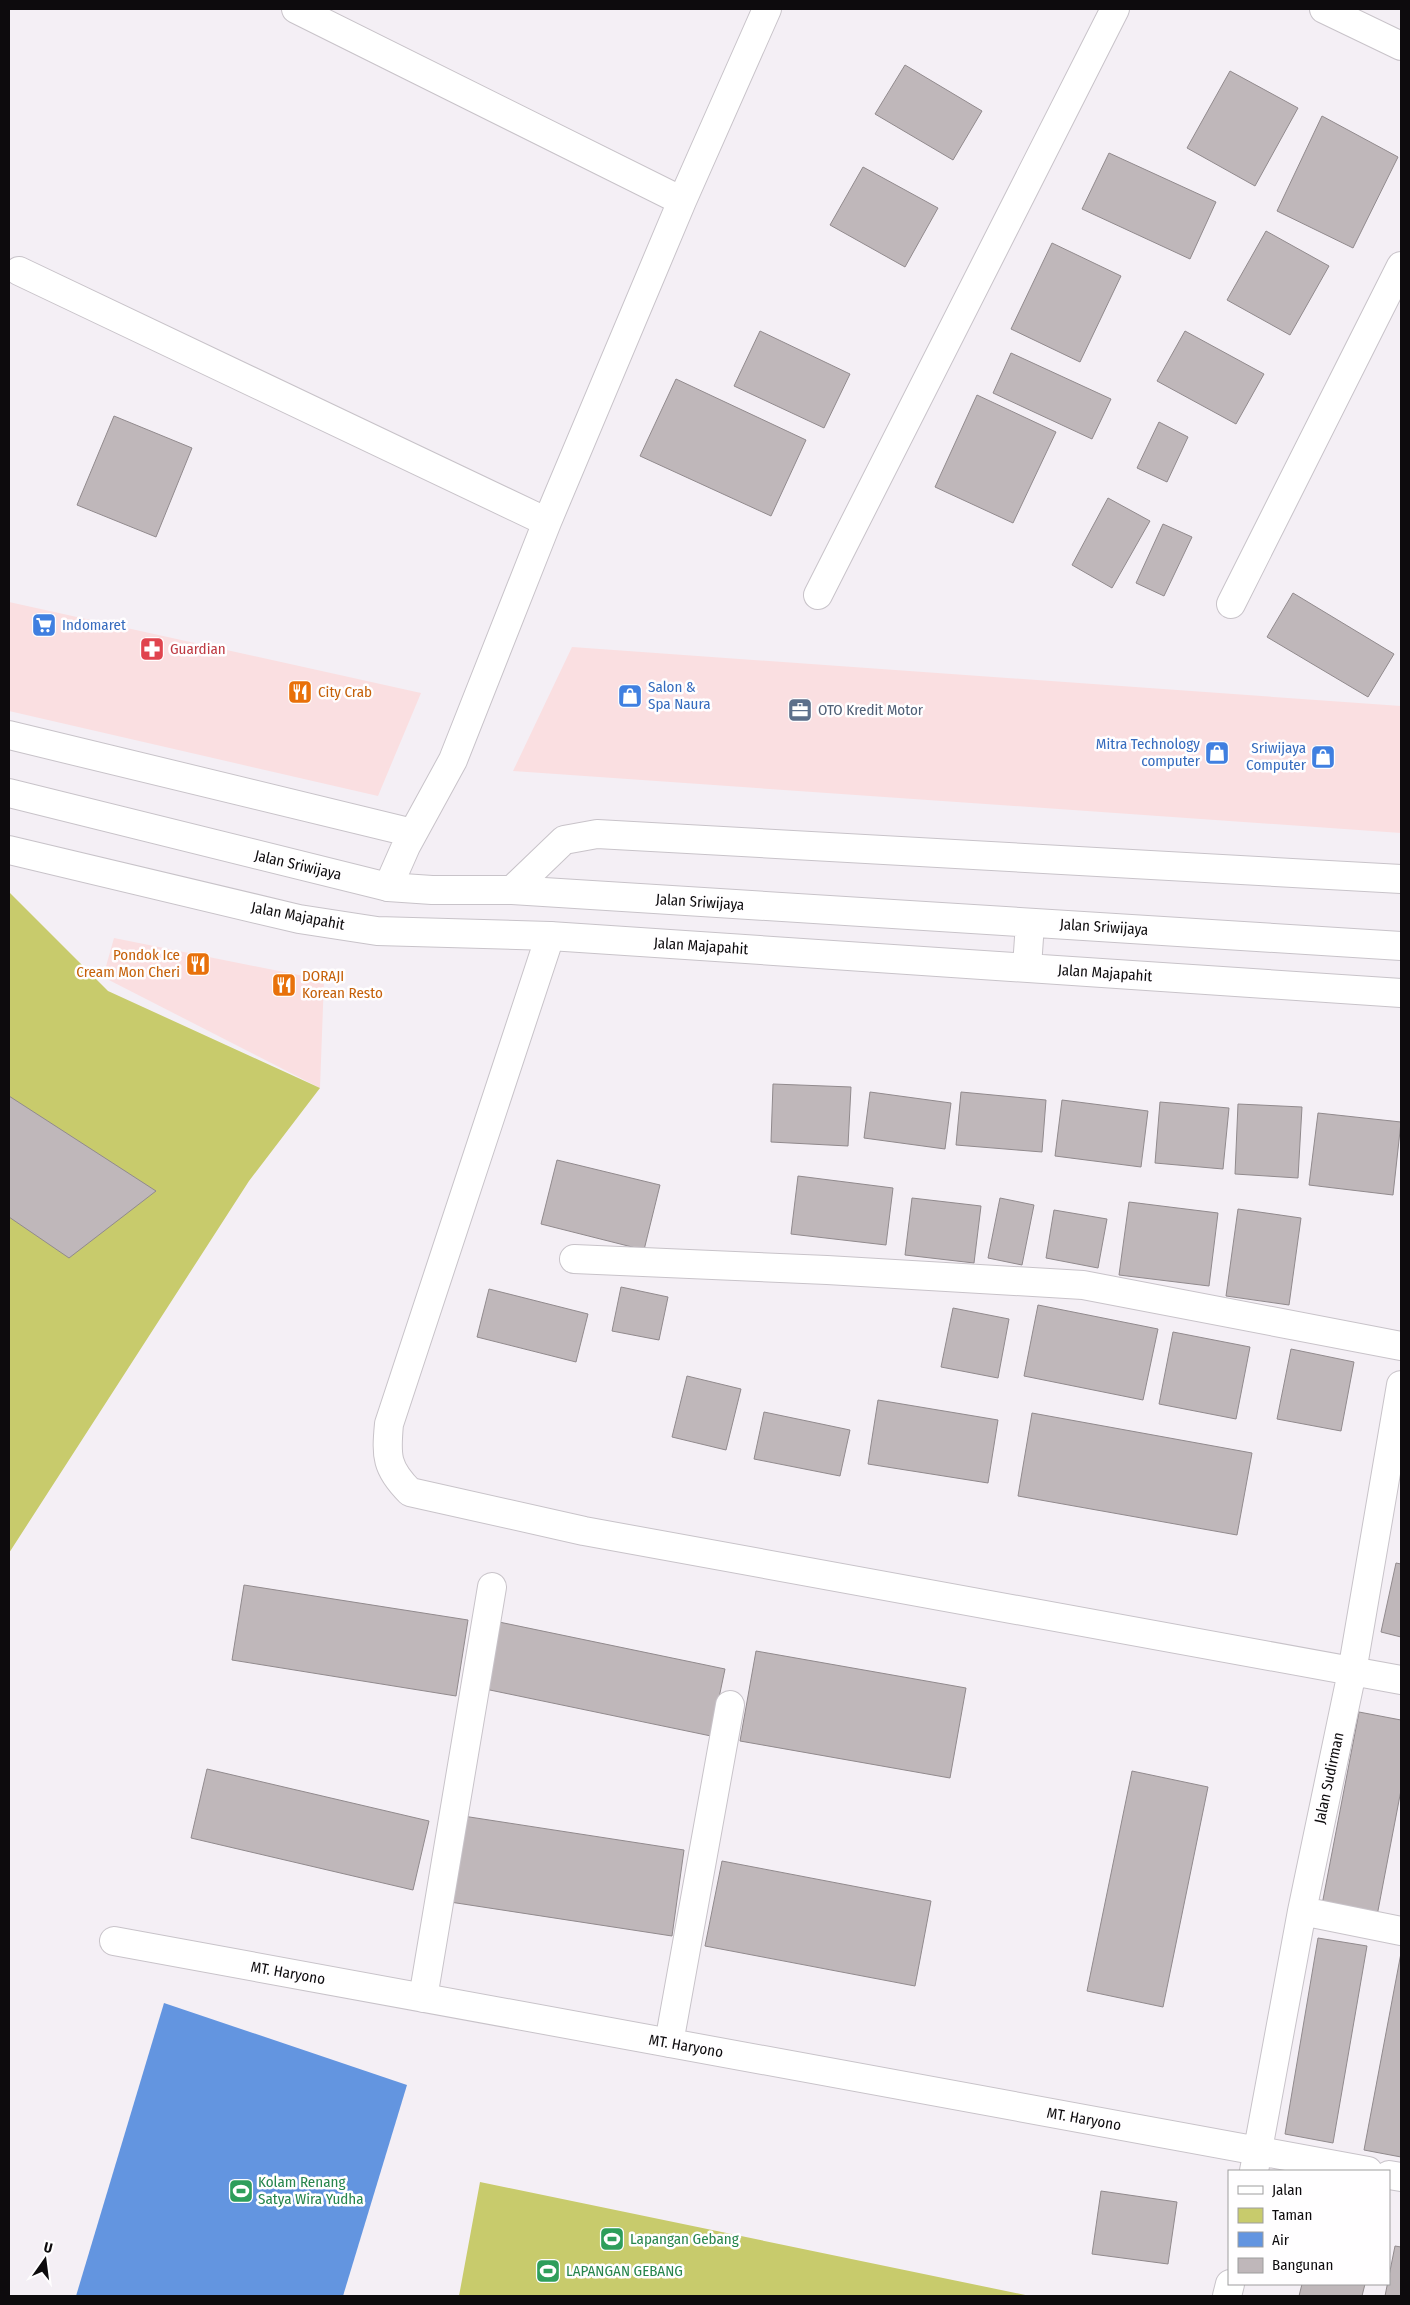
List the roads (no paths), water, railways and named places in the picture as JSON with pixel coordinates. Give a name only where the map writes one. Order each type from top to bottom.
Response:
[{"type":"street","points":[[296,9],[682,201]]},
{"type":"street","points":[[388,887],[413,834],[453,760],[547,522],[682,201],[766,9]]},
{"type":"street","points":[[818,595],[1115,9]]},
{"type":"street","points":[[1324,9],[1401,46]]},
{"type":"street","points":[[1230,604],[1401,266]]},
{"type":"street","points":[[19,271],[547,522]]},
{"type":"street","points":[[9,735],[413,834]]},
{"type":"street","name":"Jalan Sriwijaya","points":[[9,794],[388,887],[432,890],[512,890],[1401,946]]},
{"type":"street","points":[[512,890],[564,840],[597,834],[1401,879]]},
{"type":"street","name":"Jalan Majapahit","points":[[9,850],[299,919],[377,931],[550,936],[1401,993]]},
{"type":"street","points":[[1027,967],[1030,923]]},
{"type":"street","points":[[550,936],[389,1424],[387,1442],[389,1464],[396,1478],[410,1492],[584,1531],[1401,1680]]},
{"type":"street","points":[[574,1259],[827,1270],[1083,1285],[1401,1346]]},
{"type":"street","name":"Jalan Sudirman","points":[[1256,2161],[1302,1911],[1352,1672],[1401,1385]]},
{"type":"street","points":[[423,1998],[492,1587]]},
{"type":"street","points":[[669,2043],[730,1705]]},
{"type":"street","points":[[1302,1911],[1401,1931]]},
{"type":"street","name":"MT. Haryono","points":[[114,1941],[669,2043],[1256,2161],[1357,2170]]},
{"type":"water","name":"Kolam Renang Satya Wira Yudha","points":[[164,2003],[407,2085],[343,2296],[76,2296]]},
{"type":"place","name":"Indomaret","points":[[44,625]]},
{"type":"place","name":"Guardian","points":[[152,649]]},
{"type":"place","name":"City Crab","points":[[300,692]]},
{"type":"place","name":"Salon & Spa Naura","points":[[630,696]]},
{"type":"place","name":"OTO Kredit Motor","points":[[800,710]]},
{"type":"place","name":"Mitra Technology computer","points":[[1217,753]]},
{"type":"place","name":"Sriwijaya Computer","points":[[1323,757]]},
{"type":"place","name":"Pondok Ice Cream Mon Cheri","points":[[198,964]]},
{"type":"place","name":"DORAJI Korean Resto","points":[[284,985]]},
{"type":"place","name":"Kolam Renang Satya Wira Yudha","points":[[241,2191]]},
{"type":"place","name":"Lapangan Gebang","points":[[612,2239]]},
{"type":"place","name":"LAPANGAN GEBANG","points":[[548,2271]]}]
